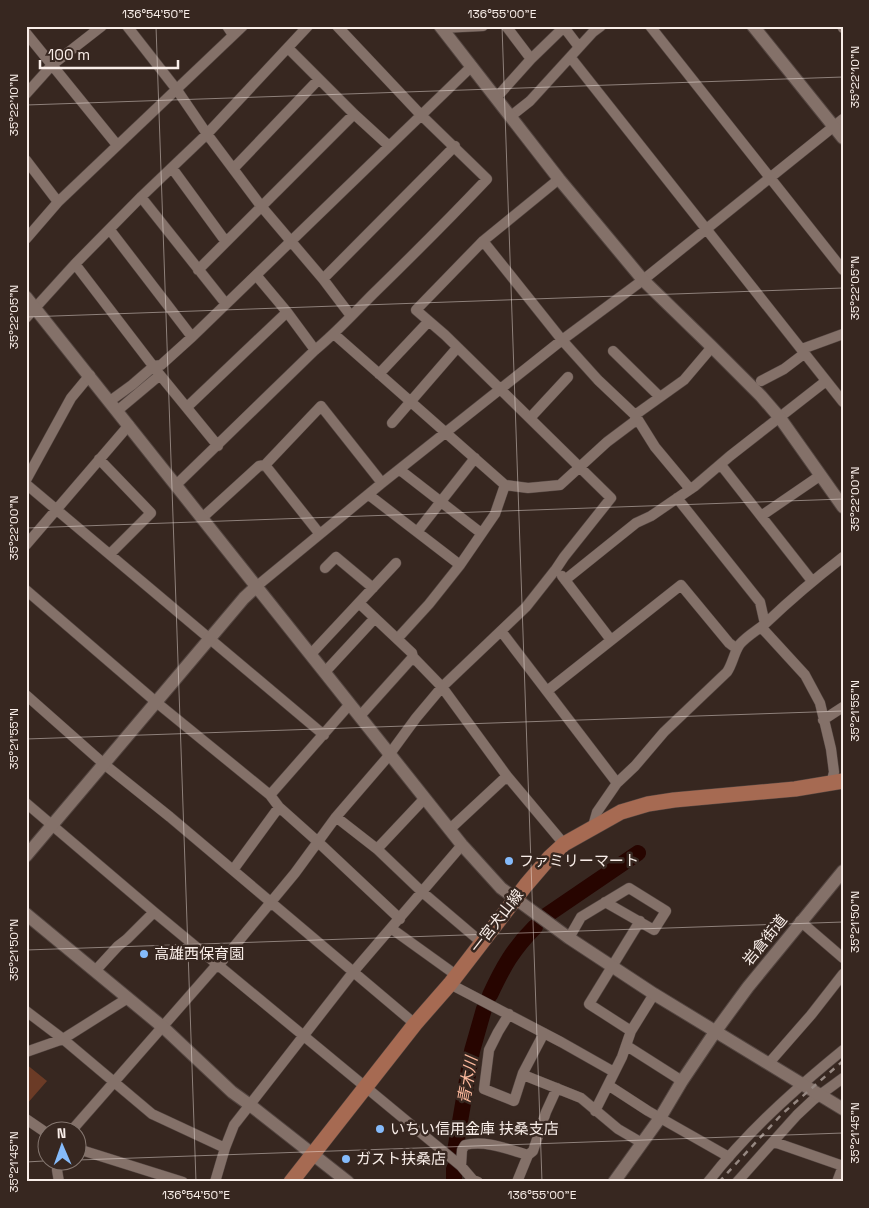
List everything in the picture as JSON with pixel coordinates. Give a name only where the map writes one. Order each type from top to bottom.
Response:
[{"type":"main road","name":"一宮犬山線","points":[[290,1182],[515,899],[550,857],[564,844],[620,812],[648,804],[837,783]]},
{"type":"street","points":[[26,94],[52,65],[102,26]]},
{"type":"street","points":[[126,26],[177,90],[207,134],[261,206],[323,279],[351,316]]},
{"type":"street","points":[[226,26],[233,35]]},
{"type":"street","points":[[26,239],[58,202],[243,26]]},
{"type":"street","points":[[26,318],[75,264],[207,134],[308,26]]},
{"type":"street","points":[[176,485],[315,350],[334,334],[487,179],[420,114],[337,26]]},
{"type":"street","points":[[441,27],[484,26]]},
{"type":"street","points":[[506,26],[531,59]]},
{"type":"street","points":[[510,116],[530,101],[593,32],[601,26]]},
{"type":"street","points":[[650,26],[769,179],[843,270]]},
{"type":"street","points":[[754,26],[838,123],[843,138]]},
{"type":"street","points":[[441,27],[559,179],[643,280],[761,396],[780,418],[843,507]]},
{"type":"street","points":[[496,98],[563,27],[579,47]]},
{"type":"street","points":[[26,33],[117,145]]},
{"type":"street","points":[[288,48],[389,146]]},
{"type":"street","points":[[571,58],[843,402]]},
{"type":"street","points":[[114,406],[157,370],[192,337],[420,114],[472,66]]},
{"type":"street","points":[[234,168],[320,79]]},
{"type":"street","points":[[198,270],[354,114]]},
{"type":"street","points":[[26,856],[256,586],[319,533],[562,340],[643,280],[838,123]]},
{"type":"street","points":[[323,279],[455,146]]},
{"type":"street","points":[[26,160],[58,202]]},
{"type":"street","points":[[172,168],[226,242]]},
{"type":"street","points":[[81,1120],[164,1028],[214,968],[218,966],[442,687],[526,607],[611,498],[445,335],[416,310],[483,241],[559,179]]},
{"type":"street","points":[[141,197],[226,304]]},
{"type":"street","points":[[110,230],[192,337]]},
{"type":"street","points":[[483,241],[562,340],[598,380],[635,415],[655,447],[690,489]]},
{"type":"street","points":[[75,264],[218,446]]},
{"type":"street","points":[[256,275],[315,350]]},
{"type":"street","points":[[26,296],[462,845],[502,888],[611,967],[843,1109]]},
{"type":"street","points":[[187,407],[287,312]]},
{"type":"street","points":[[379,374],[428,322]]},
{"type":"street","points":[[334,334],[505,485],[528,488],[560,485],[607,442],[635,421],[635,415]]},
{"type":"street","points":[[761,381],[784,369],[803,351],[843,334]]},
{"type":"street","points":[[635,415],[684,380],[712,347]]},
{"type":"street","points":[[392,422],[458,348]]},
{"type":"street","points":[[613,351],[660,397]]},
{"type":"street","points":[[26,480],[71,398],[90,375]]},
{"type":"street","points":[[530,418],[568,377]]},
{"type":"street","points":[[565,580],[636,523],[651,516],[722,465],[730,456],[826,381]]},
{"type":"street","points":[[202,518],[259,466],[265,465],[321,406],[382,483]]},
{"type":"street","points":[[26,545],[129,425]]},
{"type":"street","points":[[416,532],[475,458]]},
{"type":"street","points":[[99,459],[151,513],[110,554]]},
{"type":"street","points":[[265,465],[319,533]]},
{"type":"street","points":[[722,465],[812,581]]},
{"type":"street","points":[[400,470],[482,533]]},
{"type":"street","points":[[761,516],[821,474]]},
{"type":"street","points":[[26,484],[324,735]]},
{"type":"street","points":[[397,639],[429,604],[460,565],[495,514],[505,485]]},
{"type":"street","points":[[369,494],[460,565]]},
{"type":"street","points":[[677,498],[760,602],[763,625],[805,675],[820,703],[837,783]]},
{"type":"street","points":[[325,568],[336,557],[373,588]]},
{"type":"street","points":[[593,826],[598,812],[617,782],[635,766],[664,732],[727,672],[738,649],[749,636],[812,581],[843,557]]},
{"type":"street","points":[[310,654],[396,562]]},
{"type":"street","points":[[556,569],[611,640]]},
{"type":"street","points":[[547,691],[681,585],[729,643],[738,649]]},
{"type":"street","points":[[26,590],[156,702],[270,794],[279,807],[400,919]]},
{"type":"street","points":[[359,603],[412,653],[412,656],[442,687],[507,776],[564,844]]},
{"type":"street","points":[[325,672],[374,619]]},
{"type":"street","points":[[501,631],[617,782]]},
{"type":"street","points":[[360,716],[412,656]]},
{"type":"street","points":[[26,695],[104,764],[170,817],[415,1024]]},
{"type":"street","points":[[270,794],[350,704]]},
{"type":"street","points":[[823,720],[843,707]]},
{"type":"street","points":[[450,829],[507,776]]},
{"type":"street","points":[[376,849],[425,798]]},
{"type":"street","points":[[26,803],[218,966],[461,1166],[473,1180],[478,1182]]},
{"type":"street","points":[[233,870],[279,807]]},
{"type":"street","points":[[336,817],[376,849],[481,942]]},
{"type":"street","points":[[215,1182],[234,1125],[354,971],[462,845]]},
{"type":"street","name":"岩倉街道","points":[[614,1182],[660,1118],[715,1032],[800,921],[843,871]]},
{"type":"street","points":[[569,938],[581,917],[605,902],[629,888],[666,911],[654,930],[605,902]]},
{"type":"street","points":[[95,971],[154,912]]},
{"type":"street","points":[[26,914],[164,1028],[232,1092],[348,1182]]},
{"type":"street","points":[[631,1031],[589,1004],[640,921]]},
{"type":"street","points":[[800,921],[843,958]]},
{"type":"street","points":[[392,928],[453,979],[509,1014],[614,1072]]},
{"type":"street","points":[[769,1063],[843,974]]},
{"type":"street","points":[[595,1111],[627,1046],[631,1031],[654,994]]},
{"type":"street","points":[[26,1052],[62,1039],[128,998]]},
{"type":"street","points":[[26,1011],[152,1114],[225,1148]]},
{"type":"street","points":[[509,1014],[489,1050],[484,1090],[514,1101],[523,1073],[544,1033]]},
{"type":"street","points":[[627,1046],[682,1081]]},
{"type":"street","points":[[708,1182],[764,1119],[843,1050]]},
{"type":"street","points":[[523,1073],[526,1076],[581,1098],[618,1129],[642,1143]]},
{"type":"street","points":[[737,1182],[797,1115],[813,1100],[821,1096],[843,1078]]},
{"type":"street","points":[[608,1085],[660,1118],[729,1157]]},
{"type":"street","points":[[517,1182],[528,1156],[533,1151],[557,1088]]},
{"type":"street","points":[[774,1142],[843,1166],[837,1182]]},
{"type":"street","points":[[461,1166],[462,1148],[465,1145],[471,1144],[479,1143],[495,1146],[528,1156]]},
{"type":"street","points":[[88,1152],[183,1182]]},
{"type":"shaded area","points":[[26,1064],[47,1081],[26,1105]]},
{"type":"waterway","name":"青木川","points":[[547,915],[638,853]]},
{"type":"waterway","name":"青木川","points":[[490,995],[509,959],[535,927]]},
{"type":"waterway","name":"青木川","points":[[455,1151],[472,1051],[484,1009]]},
{"type":"waterway","name":"青木川","points":[[454,1169],[454,1182]]},
{"type":"railway","points":[[719,1182],[782,1114],[843,1061]]},
{"type":"place","name":"ファミリーマート","points":[[509,861]]},
{"type":"place","name":"高雄西保育園","points":[[144,954]]},
{"type":"place","name":"いちい信用金庫 扶桑支店","points":[[380,1129]]},
{"type":"place","name":"ガスト扶桑店","points":[[346,1159]]}]
